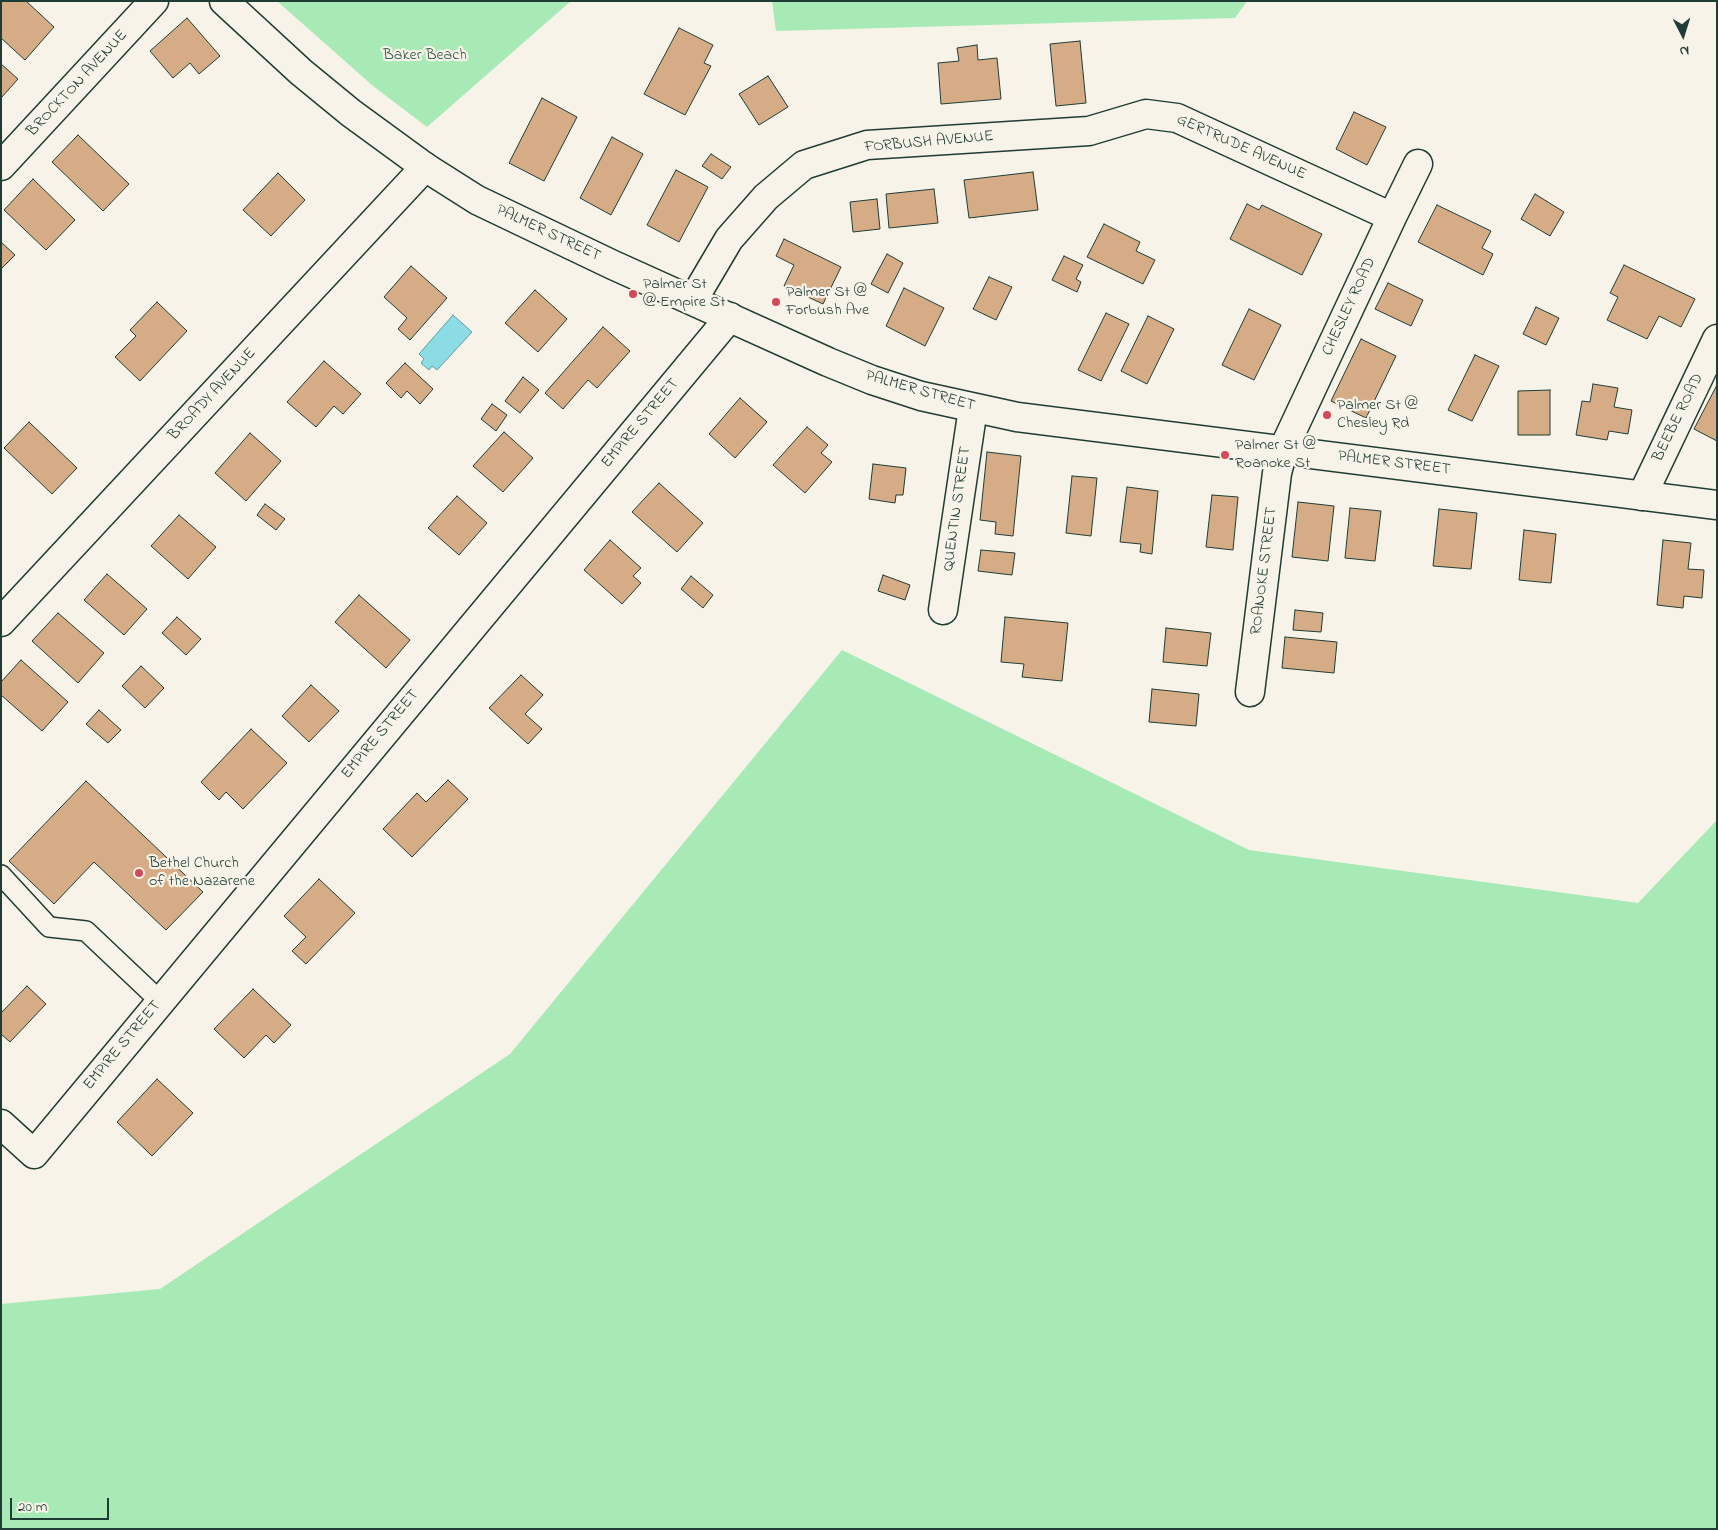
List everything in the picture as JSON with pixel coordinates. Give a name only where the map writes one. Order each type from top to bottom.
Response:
[{"type":"street","name":"BROCKTON AVENUE","points":[[1,166],[154,1]]},
{"type":"street","name":"PALMER STREET","points":[[224,1],[308,78],[351,113],[425,167],[477,200],[613,265],[872,380],[921,396],[1017,417],[1717,505]]},
{"type":"street","name":"GERTRUDE AVENUE","points":[[1054,133],[1089,131],[1146,114],[1177,118],[1392,217]]},
{"type":"street","name":"FORBUSH AVENUE","points":[[693,300],[729,239],[766,197],[804,165],[867,145],[1054,133]]},
{"type":"street","name":"CHESLEY ROAD","points":[[1283,450],[1418,164]]},
{"type":"street","name":"BROADY AVENUE","points":[[1,622],[425,167]]},
{"type":"street","name":"EMPIRE STREET","points":[[1,1124],[34,1154],[730,317]]},
{"type":"street","name":"BEEBE ROAD","points":[[1642,496],[1717,339]]},
{"type":"street","name":"QUENTIN STREET","points":[[944,610],[973,408]]},
{"type":"street","name":"ROANOKE STREET","points":[[1250,692],[1277,473],[1283,450]]},
{"type":"lane","points":[[1,875],[49,927],[86,931],[160,1001]]},
{"type":"green space","name":"Baker Beach","points":[[277,1],[571,1],[427,127],[373,86]]},
{"type":"green space","points":[[772,1],[1247,1],[1235,18],[776,31]]},
{"type":"green space","points":[[842,650],[1249,850],[1638,903],[1717,820],[1717,1529],[1,1529],[1,1304],[160,1289],[510,1054]]},
{"type":"water","points":[[453,315],[472,332],[437,370],[432,366],[429,370],[421,363],[424,359],[419,354]]},
{"type":"building","points":[[1,1],[26,1],[54,27],[25,60],[1,38]]},
{"type":"building","points":[[187,18],[220,56],[199,74],[190,63],[173,78],[150,51]]},
{"type":"building","points":[[679,28],[713,45],[704,63],[711,66],[685,115],[644,94]]},
{"type":"building","points":[[1080,41],[1086,103],[1056,106],[1050,44]]},
{"type":"building","points":[[977,45],[978,60],[997,58],[1001,99],[941,104],[938,63],[959,61],[957,48]]},
{"type":"building","points":[[1,64],[18,79],[1,98]]},
{"type":"building","points":[[768,76],[788,107],[759,125],[739,94]]},
{"type":"building","points":[[542,98],[577,117],[544,181],[509,163]]},
{"type":"building","points":[[1354,112],[1386,127],[1367,165],[1336,149]]},
{"type":"building","points":[[78,135],[129,184],[103,211],[52,162]]},
{"type":"building","points":[[612,137],[643,154],[611,215],[580,198]]},
{"type":"building","points":[[711,154],[731,167],[722,179],[702,166]]},
{"type":"building","points":[[676,170],[708,187],[679,242],[647,225]]},
{"type":"building","points":[[1033,172],[1038,210],[969,218],[964,180]]},
{"type":"building","points":[[278,173],[305,200],[271,236],[243,210]]},
{"type":"building","points":[[33,179],[75,220],[46,250],[4,210]]},
{"type":"building","points":[[934,189],[938,223],[889,228],[886,194]]},
{"type":"building","points":[[1535,194],[1564,212],[1550,236],[1521,219]]},
{"type":"building","points":[[877,199],[880,229],[853,232],[850,202]]},
{"type":"building","points":[[1247,204],[1259,210],[1262,205],[1322,234],[1302,275],[1230,239]]},
{"type":"building","points":[[1437,205],[1491,231],[1482,248],[1493,254],[1483,275],[1418,242]]},
{"type":"building","points":[[1104,224],[1140,242],[1136,251],[1155,260],[1143,284],[1087,257]]},
{"type":"building","points":[[784,239],[841,267],[823,304],[784,286],[794,265],[776,256]]},
{"type":"building","points":[[1,242],[15,255],[1,269]]},
{"type":"building","points":[[887,254],[903,263],[888,293],[871,284]]},
{"type":"building","points":[[1064,256],[1083,265],[1076,279],[1081,282],[1077,292],[1052,280]]},
{"type":"building","points":[[1624,265],[1695,299],[1681,327],[1659,316],[1647,339],[1607,320],[1618,297],[1610,293]]},
{"type":"building","points":[[411,266],[447,298],[410,340],[398,329],[407,318],[384,297]]},
{"type":"building","points":[[989,277],[1012,287],[996,320],[973,309]]},
{"type":"building","points":[[1388,283],[1423,300],[1411,326],[1375,309]]},
{"type":"building","points":[[904,288],[944,308],[925,346],[886,326]]},
{"type":"building","points":[[535,290],[567,319],[538,352],[505,323]]},
{"type":"building","points":[[157,302],[187,331],[140,381],[115,357],[136,336],[130,330]]},
{"type":"building","points":[[1536,307],[1559,318],[1546,345],[1523,334]]},
{"type":"building","points":[[1249,309],[1281,325],[1254,380],[1222,365]]},
{"type":"building","points":[[1106,313],[1129,324],[1101,381],[1078,370]]},
{"type":"building","points":[[1148,316],[1174,329],[1147,384],[1121,371]]},
{"type":"building","points":[[603,327],[630,351],[597,388],[588,380],[563,409],[545,393]]},
{"type":"building","points":[[1361,339],[1396,356],[1366,418],[1331,401]]},
{"type":"building","points":[[1475,355],[1499,366],[1472,421],[1448,410]]},
{"type":"building","points":[[324,361],[361,394],[343,414],[334,406],[316,427],[287,402]]},
{"type":"building","points":[[405,363],[433,389],[420,404],[407,391],[401,398],[386,383]]},
{"type":"building","points":[[523,377],[539,390],[520,413],[505,401]]},
{"type":"building","points":[[1593,384],[1618,388],[1614,407],[1632,410],[1628,434],[1609,431],[1607,440],[1576,435],[1582,401],[1590,402]]},
{"type":"building","points":[[1717,385],[1717,441],[1694,429]]},
{"type":"building","points":[[1550,390],[1550,435],[1518,435],[1518,391]]},
{"type":"building","points":[[740,398],[767,422],[735,458],[709,434]]},
{"type":"building","points":[[492,404],[507,415],[496,431],[481,419]]},
{"type":"building","points":[[29,422],[77,468],[52,494],[4,448]]},
{"type":"building","points":[[807,427],[828,445],[821,453],[832,462],[805,493],[773,465]]},
{"type":"building","points":[[504,432],[533,458],[503,492],[473,466]]},
{"type":"building","points":[[250,433],[281,461],[246,501],[215,473]]},
{"type":"building","points":[[987,452],[1021,456],[1013,536],[995,534],[996,522],[980,520]]},
{"type":"building","points":[[873,464],[906,468],[903,495],[896,495],[895,503],[869,499]]},
{"type":"building","points":[[1072,476],[1097,478],[1091,536],[1066,533]]},
{"type":"building","points":[[659,483],[703,523],[677,552],[632,512]]},
{"type":"building","points":[[1127,487],[1158,491],[1152,554],[1140,552],[1141,544],[1120,542]]},
{"type":"building","points":[[1212,495],[1238,497],[1233,550],[1206,547]]},
{"type":"building","points":[[457,496],[487,523],[459,555],[428,528]]},
{"type":"building","points":[[1298,502],[1334,506],[1328,561],[1292,557]]},
{"type":"building","points":[[265,504],[285,519],[276,530],[257,515]]},
{"type":"building","points":[[1350,508],[1381,511],[1375,561],[1345,558]]},
{"type":"building","points":[[1439,509],[1477,513],[1471,569],[1433,566]]},
{"type":"building","points":[[179,515],[216,547],[188,579],[151,546]]},
{"type":"building","points":[[1524,530],[1556,534],[1551,583],[1519,580]]},
{"type":"building","points":[[610,540],[641,568],[633,576],[641,583],[622,604],[584,570]]},
{"type":"building","points":[[1663,540],[1691,543],[1688,569],[1704,570],[1702,598],[1684,596],[1683,608],[1657,605]]},
{"type":"building","points":[[981,550],[1015,553],[1012,575],[978,571]]},
{"type":"building","points":[[107,574],[147,609],[124,635],[84,600]]},
{"type":"building","points":[[883,575],[910,585],[905,600],[878,591]]},
{"type":"building","points":[[691,576],[713,595],[703,608],[681,589]]},
{"type":"building","points":[[359,595],[410,640],[386,668],[335,622]]},
{"type":"building","points":[[1295,610],[1323,613],[1321,632],[1293,630]]},
{"type":"building","points":[[58,613],[104,653],[78,683],[32,641]]},
{"type":"building","points":[[177,617],[201,639],[186,655],[162,633]]},
{"type":"building","points":[[1005,617],[1068,623],[1062,681],[1022,677],[1024,664],[1001,662]]},
{"type":"building","points":[[1166,628],[1211,633],[1207,666],[1163,662]]},
{"type":"building","points":[[1285,637],[1337,642],[1334,673],[1282,668]]},
{"type":"building","points":[[21,660],[68,702],[42,731],[1,695],[1,682]]},
{"type":"building","points":[[141,666],[164,688],[145,708],[122,686]]},
{"type":"building","points":[[521,675],[543,695],[525,714],[542,729],[528,744],[489,708]]},
{"type":"building","points":[[311,685],[339,711],[309,742],[282,716]]},
{"type":"building","points":[[1152,689],[1199,694],[1196,726],[1149,722]]},
{"type":"building","points":[[99,710],[121,730],[108,743],[86,724]]},
{"type":"building","points":[[251,729],[287,763],[243,809],[226,792],[219,800],[201,782]]},
{"type":"building","points":[[448,780],[468,799],[412,857],[383,829],[417,793],[426,802]]},
{"type":"building","points":[[86,781],[203,892],[166,930],[94,862],[54,904],[9,861]]},
{"type":"building","points":[[319,879],[355,913],[306,964],[292,951],[306,937],[284,916]]},
{"type":"building","points":[[27,986],[46,1004],[10,1042],[1,1034],[1,1013]]},
{"type":"building","points":[[253,989],[291,1025],[274,1043],[266,1035],[244,1058],[214,1029]]},
{"type":"building","points":[[157,1079],[193,1113],[152,1156],[117,1122]]},
{"type":"place","name":"Palmer St @ Empire St","points":[[633,294]]},
{"type":"place","name":"Palmer St @ Forbush Ave","points":[[776,302]]},
{"type":"place","name":"Palmer St @ Chesley Rd","points":[[1327,415]]},
{"type":"place","name":"Palmer St @ Roanoke St","points":[[1225,455]]},
{"type":"place","name":"Bethel Church of the Nazarene","points":[[139,873]]}]
